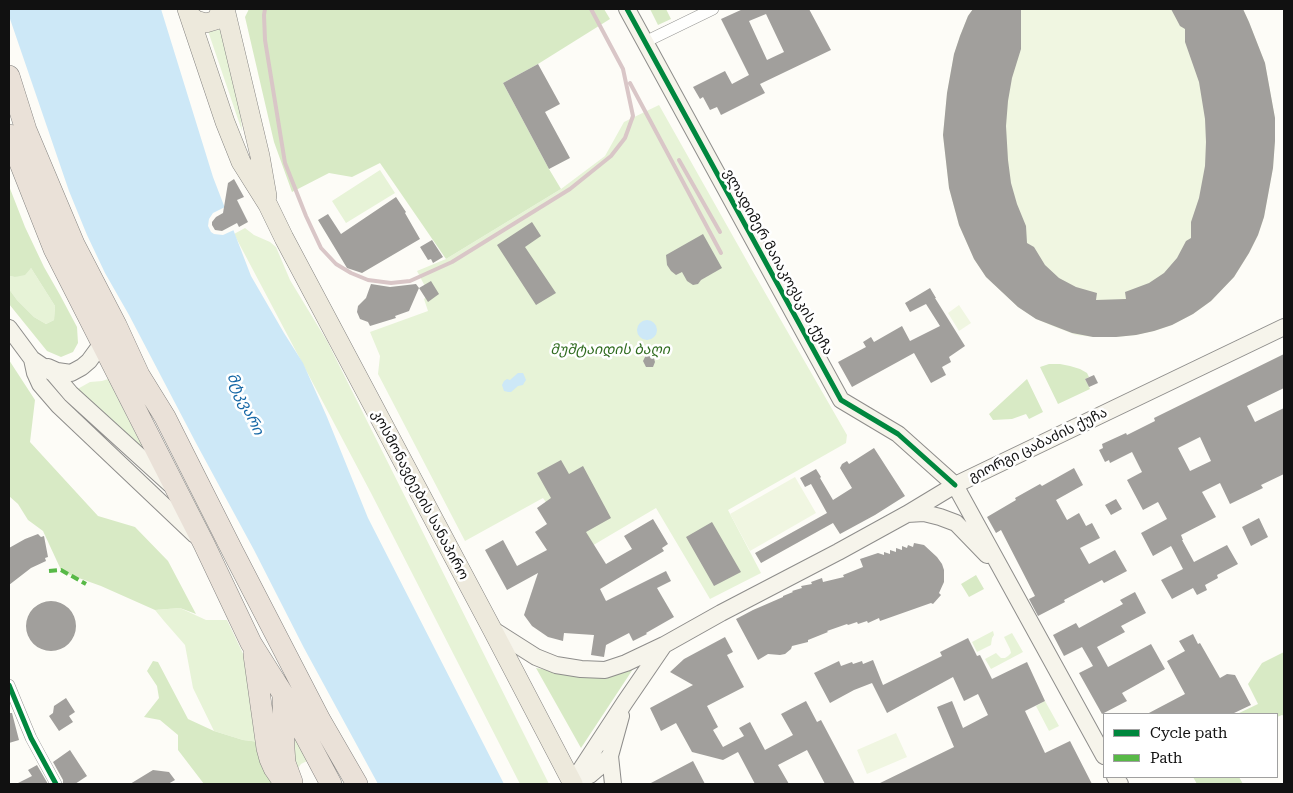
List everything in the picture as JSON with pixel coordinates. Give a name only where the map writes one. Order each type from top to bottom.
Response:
[{"type":"highway","points":[[9,76],[26,130],[74,244],[140,376],[165,417],[325,730],[357,784]]},
{"type":"highway","points":[[9,136],[54,249],[179,492],[252,643],[283,694],[327,776]]},
{"type":"highway","points":[[179,492],[232,550]]},
{"type":"highway","points":[[252,643],[267,748],[274,768],[285,784]]},
{"type":"highway","points":[[283,649],[284,749],[288,772],[293,784]]},
{"type":"highway","points":[[293,784],[301,768],[305,766],[314,765],[327,776]]},
{"type":"main road","points":[[188,12],[196,20],[206,23],[216,20],[220,9]]},
{"type":"main road","name":"კოსმონავტების სანაპირო","points":[[225,9],[260,156],[268,205]]},
{"type":"main road","name":"ვლადიმერ მაიაკოვსკის ქუჩა","points":[[628,9],[841,400],[898,434],[955,485],[1015,594]]},
{"type":"main road","name":"კოსმონავტების სანაპირო","points":[[188,12],[225,122],[241,162],[268,205],[572,784]]},
{"type":"main road","points":[[32,359],[57,371],[71,373],[89,361],[116,325]]},
{"type":"main road","name":"გიორგი ცაბაძის ქუჩა","points":[[492,630],[536,657],[556,665],[605,670],[626,663],[664,645],[838,552],[955,485],[1284,327]]},
{"type":"main road","points":[[9,328],[32,359],[54,374],[71,394],[179,492]]},
{"type":"main road","points":[[32,359],[40,384],[59,406],[204,544]]},
{"type":"main road","points":[[907,514],[924,513],[956,523],[986,554],[1015,594],[1103,754]]},
{"type":"main road","name":"გიორგი ცაბაძის ქუჩა","points":[[572,784],[624,702],[664,645]]},
{"type":"main road","name":"გიორგი ცაბაძის ქუჩა","points":[[613,784],[610,756],[624,702]]},
{"type":"main road","points":[[593,750],[597,760],[601,761],[610,756]]},
{"type":"main road","points":[[572,784],[590,775],[610,756]]},
{"type":"street","points":[[645,42],[713,9]]},
{"type":"street","points":[[9,685],[31,738],[56,784]]},
{"type":"green space","points":[[249,9],[604,9],[610,19],[538,64],[503,83],[561,189],[446,259],[380,163],[352,177],[329,173],[292,192],[274,142],[245,17]]},
{"type":"green space","points":[[650,9],[666,9],[671,19],[658,25]]},
{"type":"green space","points":[[973,9],[1243,9],[1265,63],[1275,118],[1273,168],[1264,217],[1258,235],[1234,277],[1211,301],[1193,314],[1172,325],[1154,331],[1116,337],[1093,337],[1076,335],[1036,319],[1018,307],[986,277],[974,259],[959,225],[949,188],[943,135],[947,93],[954,54],[968,16]]},
{"type":"green space","points":[[223,26],[238,86],[242,131],[208,31],[219,30]]},
{"type":"green space","name":"მუშტაიდის ბაღი","points":[[659,105],[847,435],[846,443],[728,510],[761,573],[710,599],[656,508],[580,553],[543,498],[465,541],[378,374],[380,356],[370,332],[428,311],[424,299],[429,294],[417,271],[446,259],[561,189],[605,156],[624,122]]},
{"type":"green space","points":[[380,170],[395,193],[346,223],[332,201]]},
{"type":"green space","points":[[9,186],[25,227],[44,267],[77,327],[78,343],[73,352],[61,357],[47,351],[9,304],[9,289],[34,317],[46,324],[54,320],[55,306],[31,268],[25,275],[9,276]]},
{"type":"green space","points":[[245,228],[276,247],[290,280],[327,341],[549,784],[520,784],[371,493],[234,234]]},
{"type":"green space","points":[[31,268],[55,306],[54,320],[46,324],[34,317],[9,289],[9,276],[15,277]]},
{"type":"green space","points":[[959,305],[971,323],[959,331],[948,313]]},
{"type":"green space","points":[[9,360],[35,400],[30,442],[98,516],[135,527],[168,561],[196,614],[180,608],[155,610],[101,586],[62,572],[43,531],[28,520],[18,504],[9,496]]},
{"type":"green space","points":[[1049,364],[1070,366],[1087,373],[1089,377],[1085,379],[1090,389],[1058,404],[1040,367]]},
{"type":"green space","points":[[108,379],[148,458],[74,391],[90,382]]},
{"type":"green space","points":[[1027,379],[1043,412],[1029,419],[1026,414],[1012,419],[993,420],[989,414]]},
{"type":"green space","points":[[795,477],[816,513],[750,551],[730,514]]},
{"type":"green space","points":[[976,575],[984,589],[969,597],[961,584]]},
{"type":"green space","points":[[180,608],[206,620],[227,620],[256,681],[268,743],[243,740],[214,731],[193,688],[185,645],[155,610]]},
{"type":"green space","points":[[993,631],[994,635],[991,645],[977,652],[972,642]]},
{"type":"green space","points":[[1012,633],[1023,652],[991,669],[985,659],[996,653],[1001,658],[1008,656],[1011,653],[1004,637]]},
{"type":"green space","points":[[1284,652],[1284,716],[1278,717],[1278,713],[1239,713],[1258,704],[1248,684],[1262,663]]},
{"type":"green space","points":[[153,661],[158,662],[188,719],[214,731],[243,740],[268,743],[281,784],[204,784],[178,750],[178,735],[160,720],[144,717],[159,698],[157,686],[147,671]]},
{"type":"green space","points":[[635,666],[581,748],[536,668],[575,675]]},
{"type":"green space","points":[[1045,701],[1059,726],[1049,731],[1036,706]]},
{"type":"green space","points":[[290,714],[307,761],[301,764],[294,774]]},
{"type":"green space","points":[[896,733],[907,757],[867,774],[857,750]]},
{"type":"green space","points":[[1194,778],[1240,778],[1243,784],[1197,784]]},
{"type":"water","name":"მტკვარი","points":[[9,9],[161,9],[213,177],[251,276],[303,363],[368,518],[504,784],[378,784],[105,273],[69,191],[9,16]]},
{"type":"water","points":[[647,320],[654,323],[657,330],[654,337],[647,340],[640,337],[637,330],[640,323]]},
{"type":"water","points":[[518,373],[523,373],[524,375],[526,380],[523,385],[518,386],[511,392],[504,391],[502,385],[504,381],[510,380]]},
{"type":"pier","points":[[227,206],[236,229],[223,235],[214,234],[208,226],[209,219],[213,213]]},
{"type":"building","points":[[743,9],[809,9],[831,50],[760,84],[765,93],[721,115],[717,107],[710,110],[703,97],[700,99],[693,87],[725,71],[732,84],[749,75],[721,19]],"holes":[[[766,14],[784,52],[767,60],[749,21]]]},
{"type":"building","points":[[973,9],[1021,9],[1021,49],[1012,78],[1006,126],[1011,183],[1026,226],[1027,243],[1034,247],[1045,265],[1059,278],[1076,287],[1097,293],[1096,300],[1126,299],[1125,292],[1149,283],[1164,273],[1177,258],[1186,241],[1191,238],[1191,222],[1199,198],[1205,166],[1205,119],[1199,82],[1185,42],[1185,29],[1180,26],[1171,9],[1243,9],[1265,63],[1275,118],[1273,168],[1264,217],[1258,235],[1234,277],[1211,301],[1193,314],[1172,325],[1154,331],[1116,337],[1093,337],[1072,333],[1036,319],[1018,307],[986,277],[974,259],[959,225],[949,188],[943,135],[947,93],[954,54],[968,16]]},
{"type":"building","points":[[538,64],[560,104],[545,112],[570,158],[549,169],[503,83]]},
{"type":"building","points":[[234,179],[244,197],[237,200],[248,222],[239,227],[237,223],[222,231],[215,230],[212,222],[223,213],[228,183]]},
{"type":"building","points":[[396,197],[420,239],[362,273],[347,268],[318,220],[328,214],[341,234]]},
{"type":"building","points":[[532,222],[541,236],[525,247],[556,293],[536,305],[497,245]]},
{"type":"building","points":[[703,234],[722,268],[701,280],[698,284],[693,285],[687,281],[682,272],[676,275],[671,271],[667,265],[666,255]]},
{"type":"building","points":[[432,240],[443,257],[433,263],[431,259],[428,260],[420,247]]},
{"type":"building","points":[[431,281],[439,294],[428,302],[419,288]]},
{"type":"building","points":[[371,284],[390,287],[416,284],[419,288],[409,311],[395,316],[396,318],[370,326],[368,322],[360,319],[357,312],[358,306],[366,298]]},
{"type":"building","points":[[930,288],[965,346],[949,357],[951,362],[942,367],[946,375],[931,383],[914,353],[852,387],[838,362],[866,347],[863,342],[871,337],[874,342],[902,326],[910,341],[940,326],[926,304],[910,312],[905,303]]},
{"type":"building","points":[[1284,354],[1284,388],[1247,406],[1255,422],[1284,408],[1284,474],[1261,485],[1263,488],[1230,504],[1220,483],[1202,492],[1216,517],[1181,535],[1182,540],[1194,562],[1227,545],[1238,564],[1217,575],[1218,578],[1205,585],[1207,590],[1197,595],[1193,588],[1172,599],[1161,580],[1183,569],[1171,546],[1153,556],[1141,533],[1167,519],[1158,502],[1143,510],[1127,480],[1142,472],[1132,452],[1110,463],[1109,460],[1105,462],[1099,450],[1103,448],[1102,444],[1126,433],[1127,435],[1155,421],[1154,418]],"holes":[[[1200,437],[1211,461],[1190,471],[1178,448]]]},
{"type":"building","points":[[646,355],[653,355],[655,362],[653,367],[646,367],[643,361]]},
{"type":"building","points":[[1094,375],[1098,383],[1089,387],[1085,379]]},
{"type":"building","points":[[874,448],[905,496],[840,534],[833,523],[761,563],[755,553],[827,513],[811,484],[805,487],[800,478],[816,469],[833,500],[852,488],[840,468],[842,464],[847,461],[849,464]]},
{"type":"building","points":[[561,460],[569,474],[583,466],[611,518],[586,532],[606,564],[632,549],[624,536],[653,519],[668,544],[662,548],[664,551],[600,589],[606,601],[666,571],[671,581],[657,588],[674,617],[633,641],[629,633],[606,645],[604,657],[591,655],[594,635],[564,633],[563,641],[548,637],[532,626],[524,615],[538,573],[507,590],[485,550],[503,540],[517,566],[547,550],[535,532],[547,524],[537,508],[551,498],[537,473]]},
{"type":"building","points":[[1074,468],[1083,485],[1056,500],[1067,520],[1079,513],[1086,526],[1092,523],[1100,538],[1080,548],[1089,564],[1115,550],[1127,571],[1104,583],[1102,580],[1038,616],[1029,599],[1035,596],[1001,530],[996,533],[987,517],[1016,500],[1015,498],[1040,484],[1042,486]]},
{"type":"building","points":[[1116,499],[1122,509],[1111,515],[1105,505]]},
{"type":"building","points":[[1259,518],[1268,537],[1251,546],[1242,527]]},
{"type":"building","points":[[712,522],[741,572],[714,586],[686,537]]},
{"type":"building","points":[[38,534],[41,537],[44,536],[48,557],[45,558],[46,561],[31,568],[9,585],[9,548]]},
{"type":"building","points":[[914,543],[924,545],[937,557],[944,570],[944,582],[939,593],[941,595],[933,604],[931,603],[880,621],[879,618],[868,623],[867,621],[858,624],[857,622],[847,624],[827,631],[808,640],[808,642],[792,646],[785,654],[768,654],[758,660],[736,619],[792,591],[802,588],[801,586],[812,584],[811,582],[822,578],[823,582],[844,577],[843,575],[863,567],[860,559],[878,553],[884,555],[884,552],[890,554],[890,550],[896,552],[896,548],[902,550],[902,546],[907,548],[908,545],[913,547]]},
{"type":"building","points":[[1135,592],[1146,613],[1121,626],[1125,632],[1097,647],[1108,667],[1151,644],[1165,669],[1122,693],[1127,701],[1102,714],[1079,673],[1093,666],[1082,647],[1064,656],[1053,635],[1076,623],[1079,628],[1123,604],[1120,600]]},
{"type":"building","points":[[51,601],[61,603],[69,608],[74,616],[76,626],[74,636],[69,644],[61,649],[51,651],[41,649],[33,644],[28,636],[26,626],[28,616],[33,608],[41,603]]},
{"type":"building","points":[[1193,634],[1220,678],[1227,674],[1235,675],[1251,705],[1234,713],[1149,713],[1185,694],[1167,661],[1185,651],[1179,641]]},
{"type":"building","points":[[725,637],[733,652],[727,655],[744,687],[707,706],[718,727],[713,730],[723,747],[744,736],[739,728],[750,722],[765,750],[793,735],[781,714],[806,701],[817,722],[821,720],[855,784],[825,784],[807,750],[778,765],[789,784],[755,784],[738,752],[723,760],[692,752],[676,723],[661,731],[650,708],[693,685],[670,672],[684,659]]},
{"type":"building","points":[[968,638],[977,656],[980,655],[992,679],[1027,662],[1045,701],[1025,711],[1045,753],[1070,741],[1092,784],[878,784],[954,747],[937,707],[952,701],[963,728],[988,715],[978,694],[964,701],[953,677],[887,713],[872,683],[830,703],[814,673],[839,661],[841,666],[862,661],[863,664],[873,660],[883,685],[942,656],[940,652]]},
{"type":"building","points":[[66,698],[75,712],[69,716],[73,722],[59,731],[49,716],[53,713],[54,706]]},
{"type":"building","points":[[9,713],[12,713],[19,740],[9,743]]},
{"type":"building","points":[[70,750],[87,776],[75,784],[63,784],[63,780],[53,762]]},
{"type":"building","points":[[693,761],[705,784],[649,784]]},
{"type":"building","points":[[37,765],[48,784],[16,784],[32,776],[28,770]]},
{"type":"building","points":[[153,770],[169,772],[175,780],[168,784],[130,784]]},
{"type":"railway","points":[[265,9],[265,40],[285,163],[306,216],[321,248],[336,264],[368,280],[391,283],[410,281],[452,262],[570,189],[611,156],[625,138],[633,116],[623,69],[591,9]]},
{"type":"railway","points":[[630,83],[721,253]]},
{"type":"railway","points":[[679,160],[720,232]]},
{"type":"marked path","points":[[49,571],[61,570],[86,584]]},
{"type":"cycle path","points":[[627,9],[841,400],[898,434],[955,485]]},
{"type":"cycle path","points":[[9,685],[31,738],[56,784]]}]
